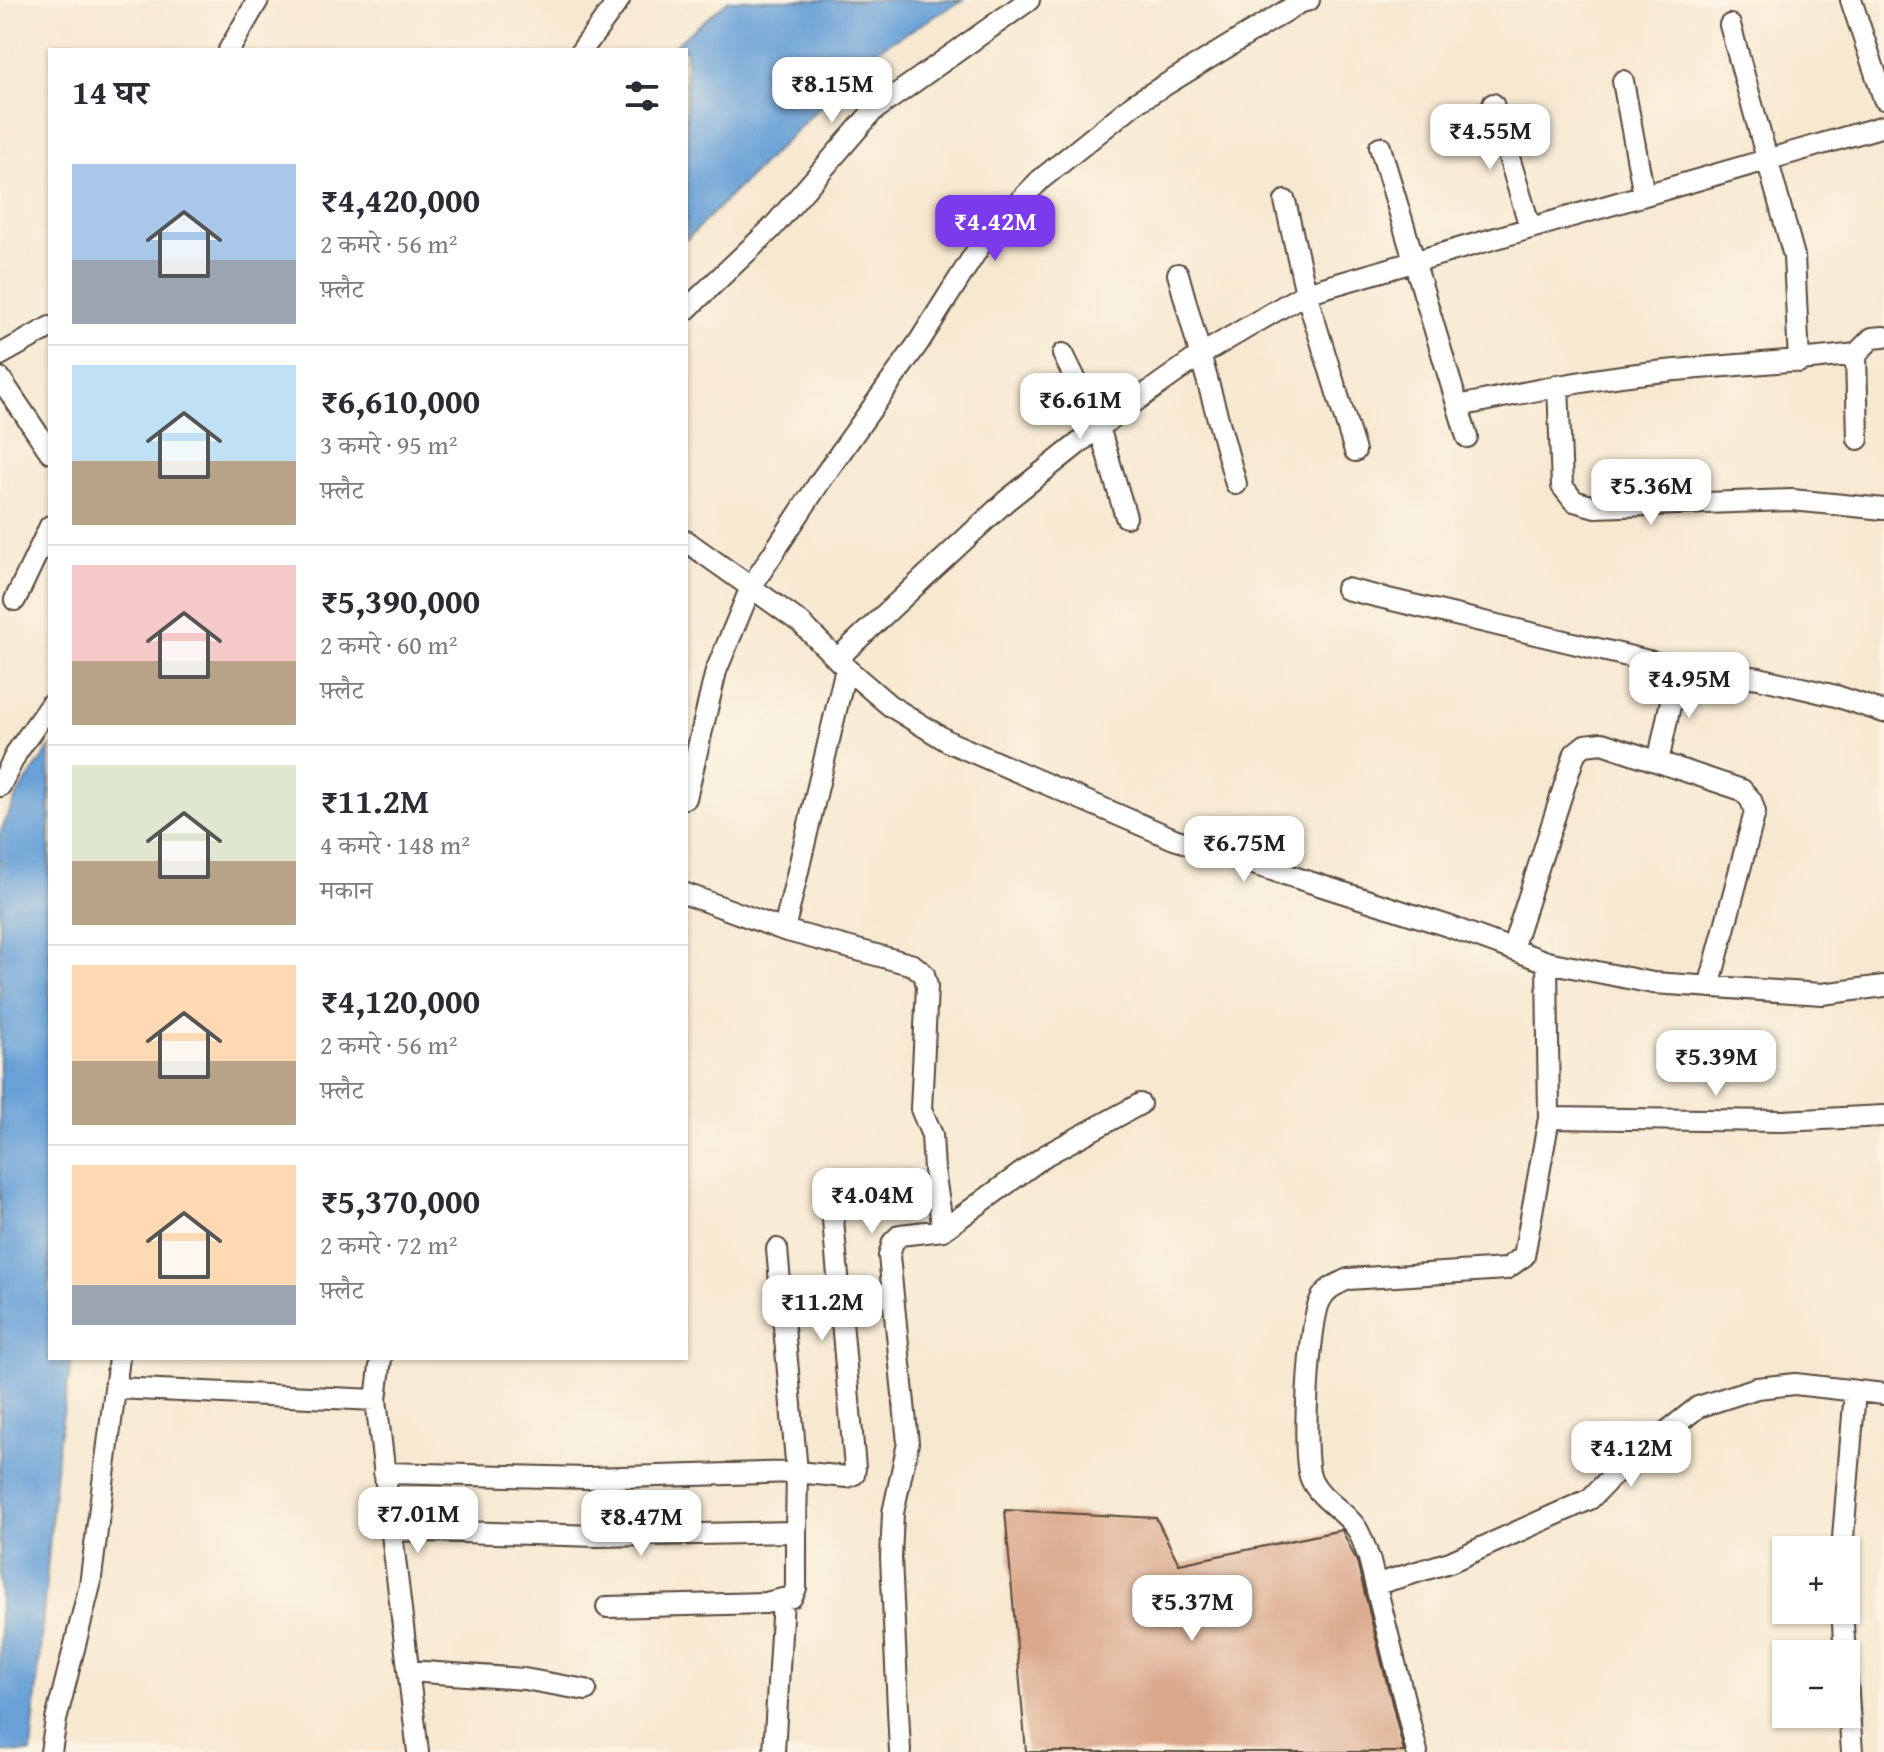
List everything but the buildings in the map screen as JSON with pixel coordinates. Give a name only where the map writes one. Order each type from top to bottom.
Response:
[{"type":"street","points":[[230,48],[258,0]]},
{"type":"street","points":[[583,48],[619,0]]},
{"type":"street","points":[[688,308],[772,228],[873,111],[1029,0]]},
{"type":"street","points":[[688,790],[716,671],[751,587],[821,480],[919,342],[986,236],[1040,180],[1134,104],[1299,3],[1309,0]]},
{"type":"street","points":[[1851,0],[1884,99]]},
{"type":"street","points":[[1730,25],[1794,256],[1799,362]]},
{"type":"street","points":[[1623,81],[1644,195]]},
{"type":"street","points":[[1493,104],[1530,227]]},
{"type":"street","points":[[784,930],[842,663],[1006,501],[1099,427],[1202,354],[1306,293],[1884,126]]},
{"type":"street","points":[[1380,147],[1467,437]]},
{"type":"street","points":[[1285,201],[1306,293],[1355,451]]},
{"type":"street","points":[[1178,274],[1236,484]]},
{"type":"street","points":[[0,355],[48,328]]},
{"type":"street","points":[[1459,406],[1558,385],[1663,371],[1799,362],[1856,354],[1872,338],[1884,337]]},
{"type":"street","points":[[1063,354],[1099,427],[1126,517]]},
{"type":"street","points":[[1856,354],[1858,439]]},
{"type":"street","points":[[0,378],[48,449]]},
{"type":"street","points":[[1558,385],[1562,486],[1574,501],[1595,507],[1792,500],[1884,509]]},
{"type":"street","points":[[15,600],[48,530]]},
{"type":"street","points":[[688,542],[801,623],[889,705],[949,742],[1174,839],[1547,962],[1653,983],[1709,987],[1822,994],[1884,986]]},
{"type":"street","points":[[1346,589],[1678,668],[1759,678],[1836,696],[1884,712]]},
{"type":"street","points":[[1658,762],[1678,668]]},
{"type":"street","points":[[0,786],[17,752],[48,708]]},
{"type":"street","points":[[1512,949],[1575,753],[1585,745],[1602,743],[1742,790],[1751,800],[1755,812],[1709,987]]},
{"type":"street","points":[[688,895],[784,930],[913,965],[924,974],[927,986],[921,1109],[932,1135],[943,1230]]},
{"type":"street","points":[[1417,1752],[1377,1584],[1356,1527],[1327,1501],[1311,1478],[1305,1454],[1307,1388],[1318,1303],[1329,1288],[1348,1279],[1506,1269],[1524,1256],[1549,1118],[1547,962]]},
{"type":"street","points":[[900,1752],[891,1558],[893,1513],[908,1443],[889,1256],[893,1242],[900,1235],[943,1230],[1046,1155],[1140,1104]]},
{"type":"street","points":[[1549,1118],[1782,1121],[1884,1116]]},
{"type":"street","points":[[384,1473],[587,1478],[797,1472],[847,1477],[854,1474],[831,1197]]},
{"type":"street","points":[[607,1607],[783,1600],[792,1597],[796,1588],[797,1472],[777,1249]]},
{"type":"street","points":[[51,1752],[56,1720],[90,1585],[119,1360]]},
{"type":"street","points":[[381,1360],[376,1400],[418,1752]]},
{"type":"street","points":[[1377,1584],[1450,1562],[1590,1499],[1618,1470],[1698,1407],[1757,1388],[1795,1384],[1884,1394]]},
{"type":"street","points":[[116,1388],[376,1400]]},
{"type":"street","points":[[1843,1536],[1855,1391]]},
{"type":"street","points":[[393,1530],[597,1536],[796,1532]]},
{"type":"street","points":[[774,1752],[783,1600]]},
{"type":"street","points":[[409,1671],[524,1679],[586,1690]]},
{"type":"street","points":[[1850,1728],[1852,1752]]},
{"type":"water","points":[[729,0],[963,0],[877,50],[688,238],[688,48],[671,48]]},
{"type":"water","points":[[48,750],[48,1360],[72,1360],[58,1445],[31,1752],[0,1752],[0,833],[17,795]]}]
